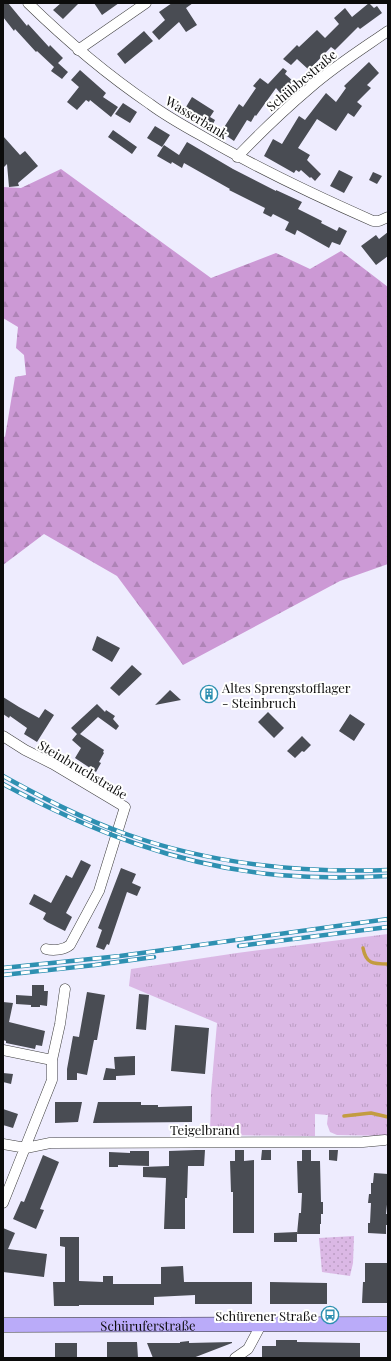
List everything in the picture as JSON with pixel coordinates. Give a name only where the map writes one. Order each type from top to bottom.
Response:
[{"type":"main road","name":"Schüruferstraße","points":[[3,1325],[262,1323],[388,1324]]},
{"type":"street","name":"Wasserbank","points":[[28,3],[78,50],[150,105],[176,121],[237,156],[303,189],[373,221],[379,221],[388,217]]},
{"type":"street","points":[[78,50],[146,3]]},
{"type":"street","name":"Schübbestraße","points":[[237,156],[270,123],[312,86],[352,55],[388,31]]},
{"type":"street","name":"Steinbruchstraße","points":[[3,736],[126,808],[99,891],[70,945],[66,948],[46,949]]},
{"type":"street","points":[[3,1203],[52,1080],[52,1060],[60,1024],[65,989]]},
{"type":"street","points":[[3,1050],[52,1060]]},
{"type":"street","name":"Teigelbrand","points":[[26,1148],[50,1143],[363,1142],[384,1140]]},
{"type":"street","points":[[3,1144],[26,1148]]},
{"type":"street","points":[[235,1358],[248,1350],[262,1323]]},
{"type":"green space","points":[[61,169],[211,278],[276,253],[310,269],[341,251],[388,287],[388,564],[340,581],[183,665],[117,576],[44,534],[3,565],[3,436],[5,437],[15,377],[26,375],[24,355],[16,348],[18,327],[3,318],[3,187],[21,188]]},
{"type":"green space","points":[[388,934],[388,1136],[337,1135],[330,1132],[327,1124],[328,1115],[315,1114],[315,1136],[210,1135],[211,1092],[217,1023],[129,986],[131,969],[237,953]]},
{"type":"green space","points":[[354,1236],[353,1263],[350,1276],[322,1272],[319,1238]]},
{"type":"building","points":[[3,3],[8,3],[27,26],[28,24],[49,47],[50,45],[63,58],[58,63],[68,72],[62,79],[51,71],[54,67],[37,51],[36,52],[15,29],[14,31],[3,17]]},
{"type":"building","points":[[61,3],[79,3],[63,19],[53,10]]},
{"type":"building","points":[[94,3],[119,3],[102,15]]},
{"type":"building","points":[[172,3],[193,3],[186,8],[197,25],[186,32],[179,22],[159,40],[152,32],[165,20],[159,12]]},
{"type":"building","points":[[369,3],[374,8],[377,6],[382,13],[360,29],[358,27],[335,50],[331,47],[309,70],[297,59],[291,65],[283,59],[297,45],[299,47],[317,30],[325,38],[339,24],[334,18],[345,8],[352,17]]},
{"type":"building","points":[[144,31],[153,41],[125,64],[117,54]]},
{"type":"building","points":[[369,62],[379,73],[367,85],[371,88],[357,102],[362,106],[354,117],[348,113],[336,131],[317,119],[298,148],[310,155],[307,160],[321,174],[315,181],[301,170],[299,172],[296,170],[294,173],[264,156],[273,139],[282,144],[299,116],[305,120],[326,93],[336,102],[346,88],[344,86]]},
{"type":"building","points":[[283,68],[287,71],[285,74],[293,81],[281,94],[276,88],[251,122],[247,120],[234,141],[221,132],[239,104],[243,107],[256,88],[253,86],[260,78],[268,84]]},
{"type":"building","points":[[80,70],[106,93],[103,97],[118,107],[111,117],[90,100],[89,102],[86,100],[77,110],[67,102],[79,87],[71,80]]},
{"type":"building","points":[[192,97],[214,111],[210,117],[215,120],[211,128],[183,112]]},
{"type":"building","points":[[123,103],[137,112],[130,123],[115,114]]},
{"type":"building","points":[[155,126],[170,135],[162,147],[147,138]]},
{"type":"building","points":[[113,130],[137,147],[132,154],[108,137]]},
{"type":"building","points":[[3,136],[20,155],[25,151],[38,166],[18,183],[19,186],[9,187],[7,164],[3,168]]},
{"type":"building","points":[[187,142],[233,169],[276,191],[302,202],[298,209],[322,221],[321,223],[337,231],[339,227],[347,231],[340,245],[332,242],[329,248],[297,230],[295,235],[285,230],[289,222],[273,214],[271,217],[263,213],[265,208],[229,190],[230,189],[184,163],[182,168],[157,156],[164,145],[179,155]]},
{"type":"building","points":[[339,170],[353,177],[344,193],[330,186]]},
{"type":"building","points":[[373,172],[382,176],[377,184],[369,180]]},
{"type":"building","points":[[388,232],[388,256],[376,265],[361,246],[376,235],[379,239]]},
{"type":"building","points":[[97,636],[120,648],[112,662],[92,650]]},
{"type":"building","points":[[132,665],[142,674],[119,696],[110,688]]},
{"type":"building","name":"Altes Sprengstofflager - Steinbruch","points":[[212,686],[218,695],[206,703],[200,694]]},
{"type":"building","points":[[170,690],[181,700],[155,705]]},
{"type":"building","points":[[3,697],[39,718],[45,709],[54,715],[37,742],[24,734],[27,728],[10,716],[9,718],[3,714]]},
{"type":"building","points":[[97,704],[105,712],[106,710],[115,716],[113,719],[119,726],[116,730],[98,717],[80,734],[104,750],[99,762],[101,763],[96,772],[75,758],[81,748],[72,740],[77,734],[71,728]]},
{"type":"building","points":[[268,712],[284,728],[274,738],[258,722]]},
{"type":"building","points":[[350,714],[365,724],[354,741],[339,731]]},
{"type":"building","points":[[302,736],[311,745],[295,758],[287,751]]},
{"type":"building","points":[[81,860],[91,865],[66,913],[72,917],[65,931],[43,919],[46,913],[29,904],[34,894],[51,903],[66,875],[72,878]]},
{"type":"building","points":[[121,868],[136,874],[132,883],[141,887],[137,896],[127,892],[109,945],[107,944],[104,950],[96,947],[102,930],[98,928]]},
{"type":"building","points":[[32,985],[44,985],[44,991],[48,991],[47,1006],[40,1005],[40,1007],[31,1007],[31,1005],[16,1004],[16,995],[32,996]]},
{"type":"building","points":[[87,992],[105,995],[97,1040],[94,1040],[87,1075],[77,1073],[77,1080],[67,1080],[67,1069],[73,1036],[79,1037]]},
{"type":"building","points":[[139,994],[149,995],[146,1030],[136,1029]]},
{"type":"building","points":[[3,1002],[13,1003],[9,1022],[45,1031],[42,1046],[36,1045],[35,1049],[6,1043],[6,1041],[3,1040]]},
{"type":"building","points":[[175,1025],[209,1028],[205,1074],[171,1071]]},
{"type":"building","points":[[135,1056],[135,1075],[116,1076],[116,1080],[103,1080],[106,1068],[115,1069],[114,1057]]},
{"type":"building","points":[[3,1073],[13,1074],[11,1084],[3,1082]]},
{"type":"building","points":[[55,1102],[82,1102],[78,1122],[55,1123]]},
{"type":"building","points":[[98,1102],[141,1102],[141,1105],[158,1105],[158,1107],[192,1106],[192,1122],[93,1123]]},
{"type":"building","points":[[3,1109],[18,1114],[13,1128],[3,1125]]},
{"type":"building","points":[[205,1150],[204,1166],[188,1166],[187,1198],[185,1198],[185,1229],[164,1229],[166,1178],[143,1177],[143,1167],[169,1166],[169,1151]]},
{"type":"building","points":[[235,1150],[244,1150],[244,1161],[254,1160],[254,1233],[233,1233],[233,1192],[231,1192],[230,1161],[235,1161]]},
{"type":"building","points":[[262,1150],[271,1150],[271,1160],[261,1160]]},
{"type":"building","points":[[302,1150],[311,1150],[311,1161],[320,1161],[321,1202],[323,1202],[323,1214],[321,1214],[320,1234],[297,1234],[299,1213],[301,1213],[302,1193],[298,1193],[297,1161],[302,1161]]},
{"type":"building","points":[[329,1150],[338,1150],[337,1161],[329,1160]]},
{"type":"building","points":[[130,1151],[149,1151],[149,1166],[118,1165],[118,1167],[109,1167],[109,1152],[130,1153]]},
{"type":"building","points":[[43,1155],[59,1162],[40,1209],[44,1210],[36,1229],[13,1219],[21,1201],[24,1202]]},
{"type":"building","points":[[374,1173],[388,1174],[386,1214],[388,1214],[388,1225],[386,1225],[386,1234],[368,1233],[371,1203],[368,1203]]},
{"type":"building","points":[[3,1228],[15,1233],[8,1249],[47,1254],[44,1277],[3,1272]]},
{"type":"building","points":[[297,1232],[297,1242],[274,1242],[274,1233]]},
{"type":"building","points":[[60,1237],[79,1237],[79,1281],[103,1282],[103,1276],[113,1276],[113,1284],[161,1284],[161,1267],[183,1266],[184,1282],[252,1282],[252,1304],[195,1304],[195,1295],[154,1297],[154,1305],[54,1306],[53,1282],[65,1282],[65,1247],[60,1246]]},
{"type":"building","points":[[365,1263],[388,1263],[388,1303],[362,1303],[363,1282],[365,1282]]},
{"type":"building","points":[[270,1282],[327,1283],[327,1304],[270,1304]]},
{"type":"building","points":[[276,1340],[297,1340],[297,1342],[360,1343],[360,1358],[262,1358],[262,1346],[276,1346]]},
{"type":"building","points":[[189,1341],[189,1343],[232,1343],[193,1358],[153,1358],[147,1343],[180,1343]]},
{"type":"building","points":[[107,1342],[137,1342],[138,1358],[107,1358]]},
{"type":"building","points":[[55,1343],[77,1343],[77,1358],[55,1358]]},
{"type":"waterway","points":[[363,948],[366,957],[371,962],[388,964]]},
{"type":"waterway","points":[[344,1116],[371,1113],[388,1117]]},
{"type":"railway","points":[[3,776],[94,822],[126,834],[190,853],[288,868],[355,871],[388,870]]},
{"type":"railway","points":[[3,784],[69,817],[102,831],[170,855],[206,864],[292,876],[388,876]]},
{"type":"railway","points":[[3,968],[120,956],[388,919]]},
{"type":"railway","points":[[239,946],[388,927]]},
{"type":"railway","points":[[3,975],[154,957]]},
{"type":"place","name":"Altes Sprengstofflager - Steinbruch","points":[[209,694]]},
{"type":"place","name":"Schürener Straße","points":[[330,1315]]}]
